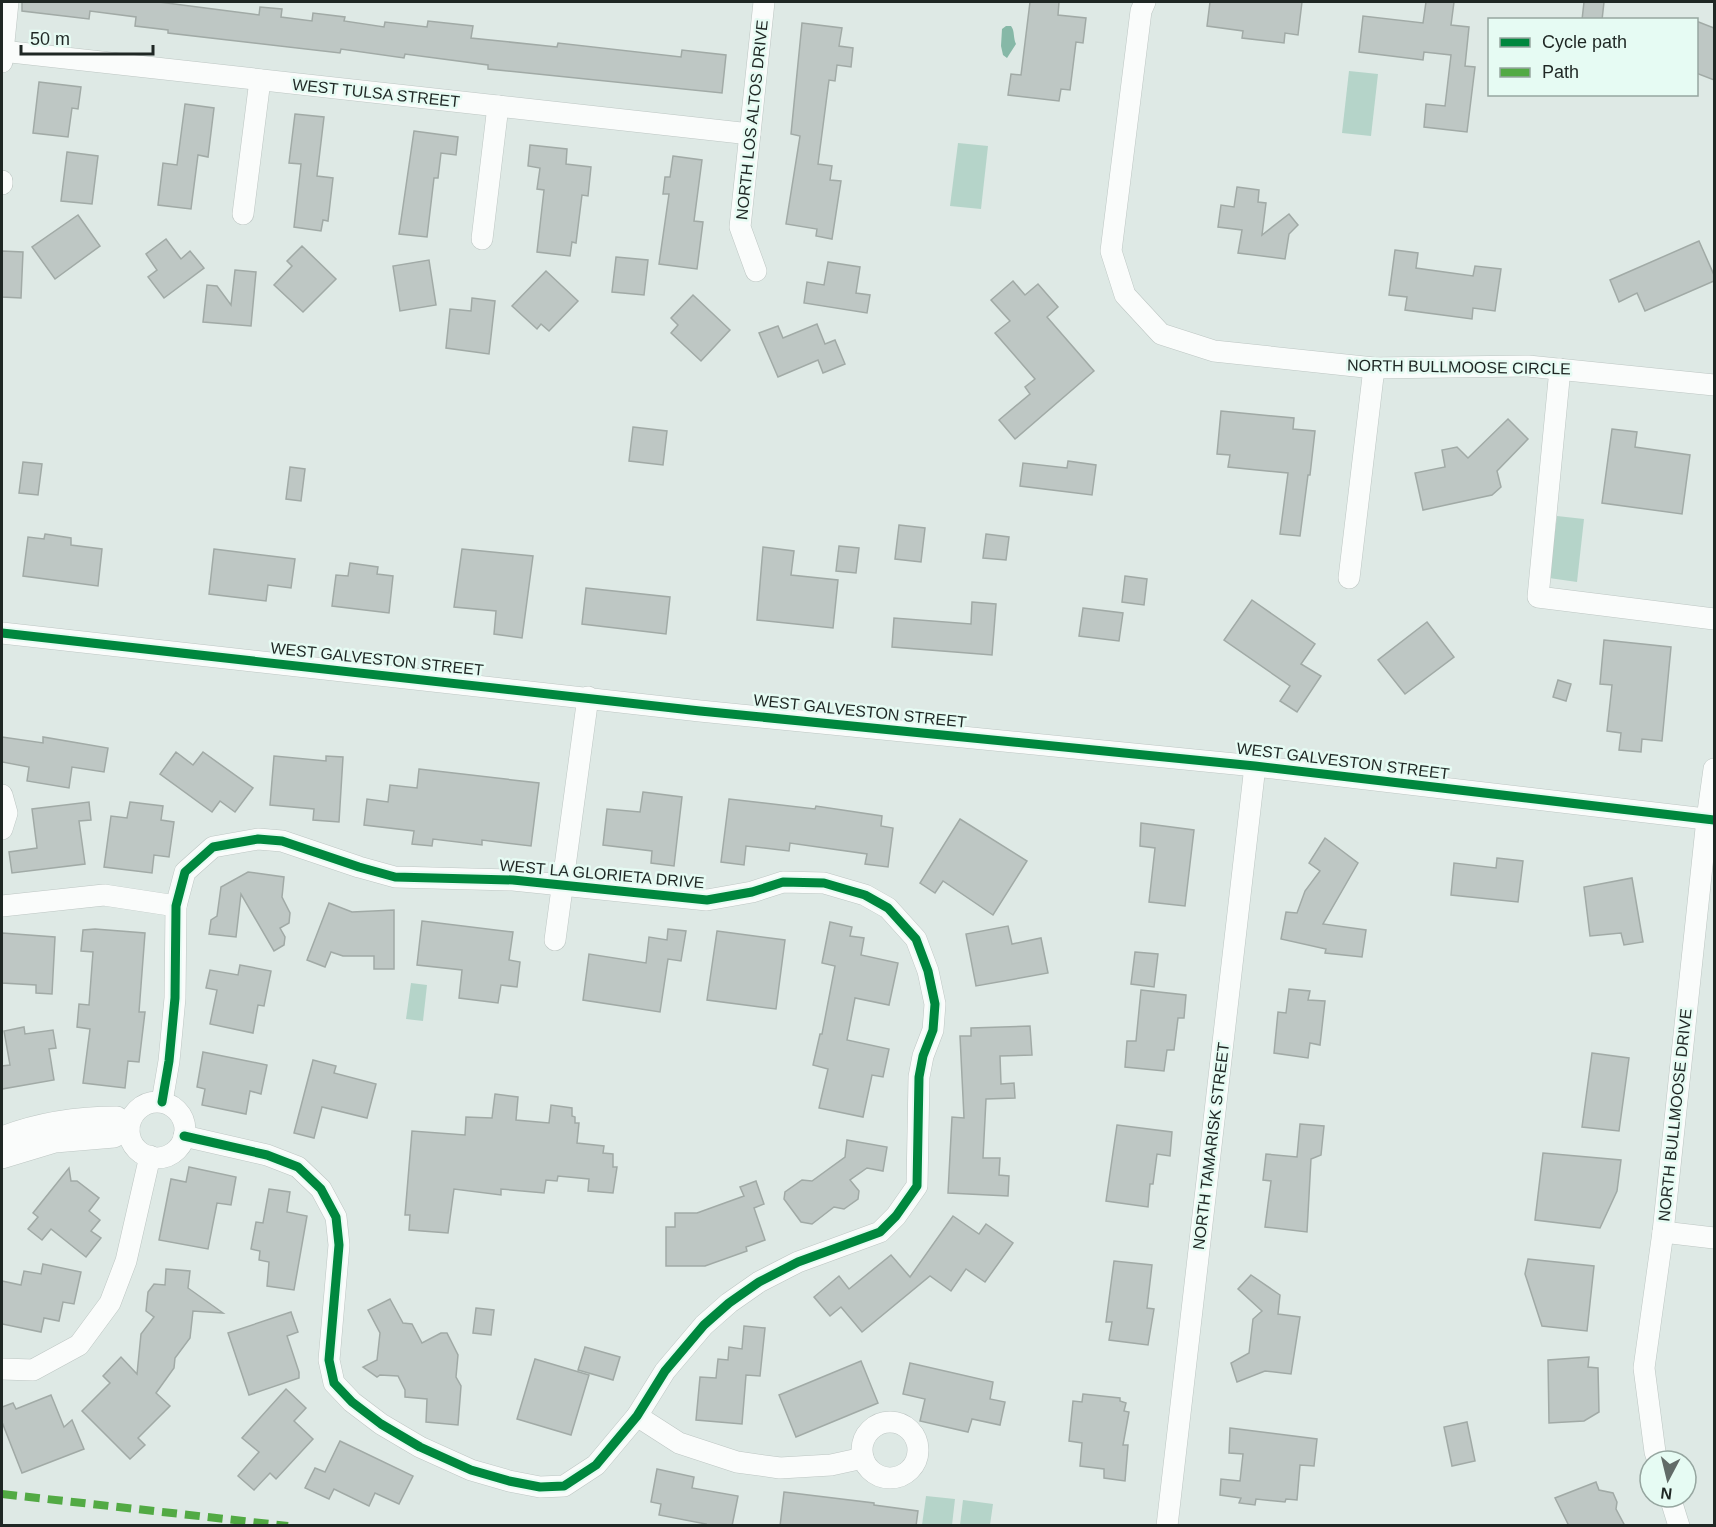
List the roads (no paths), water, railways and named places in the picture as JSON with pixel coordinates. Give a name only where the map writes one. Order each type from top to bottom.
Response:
[{"type":"street","points":[[2,54],[8,2]]},
{"type":"street","name":"NORTH LOS ALTOS DRIVE","points":[[756,271],[740,227],[764,2]]},
{"type":"street","name":"NORTH BULLMOOSE CIRCLE","points":[[1145,2],[1141,11],[1111,251],[1125,295],[1161,334],[1214,351],[1374,368],[1528,366],[1714,385]]},
{"type":"street","name":"WEST TULSA STREET","points":[[2,54],[750,134]]},
{"type":"street","points":[[243,213],[260,80]]},
{"type":"street","points":[[482,239],[498,106]]},
{"type":"street","points":[[1348,578],[1374,368]]},
{"type":"street","points":[[1560,369],[1538,597],[1714,619]]},
{"type":"street","name":"WEST GALVESTON STREET","points":[[2,633],[700,711],[1255,766],[1711,820]]},
{"type":"street","points":[[555,940],[588,697]]},
{"type":"street","name":"NORTH TAMARISK STREET","points":[[1167,1526],[1255,766]]},
{"type":"street","name":"NORTH BULLMOOSE DRIVE","points":[[1655,1449],[1644,1368],[1663,1232],[1711,820],[1714,769]]},
{"type":"street","points":[[2,795],[7,813],[2,829]]},
{"type":"street","name":"WEST LA GLORIETA DRIVE","points":[[162,1102],[169,1061],[175,998],[176,906],[185,872],[213,847],[258,839],[282,841],[395,877],[513,880],[707,900],[752,892],[783,882],[824,883],[865,895],[888,908],[916,939],[928,971],[935,1004],[933,1030],[923,1056],[919,1077],[917,1186],[896,1216],[880,1232],[798,1262],[759,1282],[729,1303],[704,1325],[665,1371],[637,1416],[596,1465],[564,1486],[540,1487],[471,1470],[420,1447],[381,1424],[352,1402],[334,1383],[329,1360],[339,1245],[336,1217],[321,1189],[298,1167],[267,1155],[184,1136]]},
{"type":"street","points":[[2,906],[104,895],[176,906]]},
{"type":"street","points":[[162,1102],[174,1107],[180,1113],[184,1121],[184,1136],[173,1153],[164,1157],[150,1156],[138,1151],[132,1144],[129,1129],[132,1116],[138,1108],[147,1103],[162,1102]]},
{"type":"street","points":[[2,1137],[54,1122],[96,1117],[117,1117],[129,1129]]},
{"type":"street","points":[[2,1158],[55,1142],[114,1137],[129,1129]]},
{"type":"street","points":[[2,1369],[33,1370],[79,1345],[110,1303],[126,1261],[150,1156]]},
{"type":"street","points":[[1663,1232],[1714,1238]]},
{"type":"street","points":[[637,1416],[679,1443],[737,1462],[780,1468],[831,1466],[863,1458]]},
{"type":"street","points":[[1674,1509],[1680,1526]]}]
